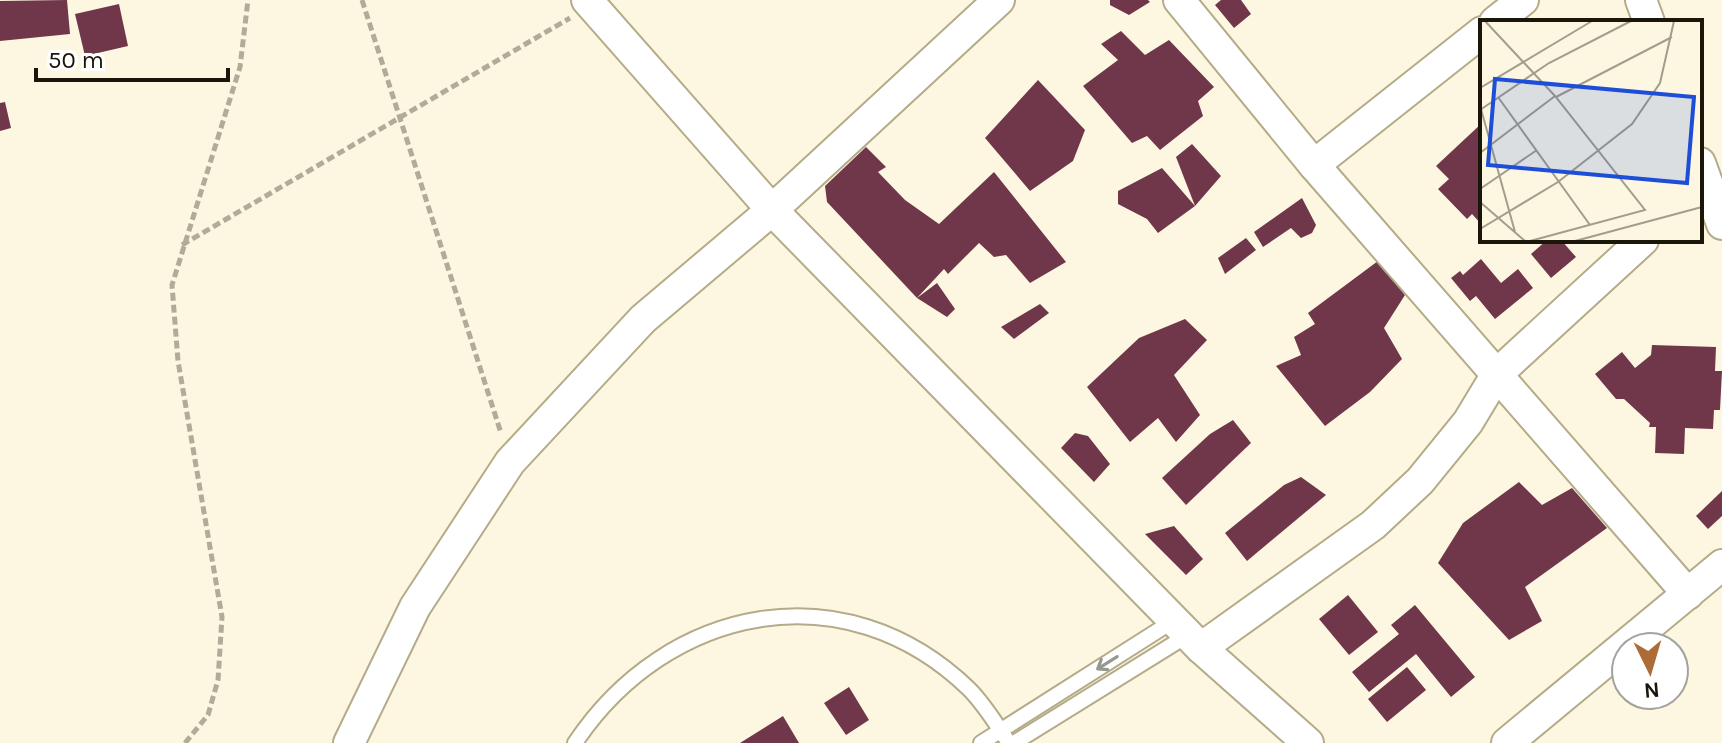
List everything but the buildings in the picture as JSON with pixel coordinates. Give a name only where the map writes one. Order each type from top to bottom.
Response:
[{"type":"street","points":[[349,743],[415,607],[510,462],[643,319],[772,210],[999,0]]},
{"type":"street","points":[[1179,0],[1314,165],[1688,594]]},
{"type":"street","points":[[1498,20],[1523,0]]},
{"type":"street","points":[[1641,0],[1648,20]]},
{"type":"street","points":[[589,2],[772,210],[1187,635],[1308,743]]},
{"type":"street","points":[[1314,165],[1480,34]]},
{"type":"street","points":[[1707,174],[1722,224]]},
{"type":"street","points":[[1187,635],[1373,525],[1420,481],[1468,422],[1497,374],[1641,242]]},
{"type":"street","points":[[1507,743],[1722,565]]},
{"type":"lane","points":[[575,743],[617,689],[664,653],[722,627],[785,617],[845,622],[910,646],[970,690],[1008,739]]},
{"type":"lane","points":[[981,743],[1008,739],[1187,635]]},
{"type":"path","points":[[185,743],[208,715],[215,692],[222,617],[173,319],[172,285],[240,67],[248,0]]},
{"type":"path","points":[[362,0],[510,462]]},
{"type":"path","points":[[182,245],[401,120],[589,2]]}]
